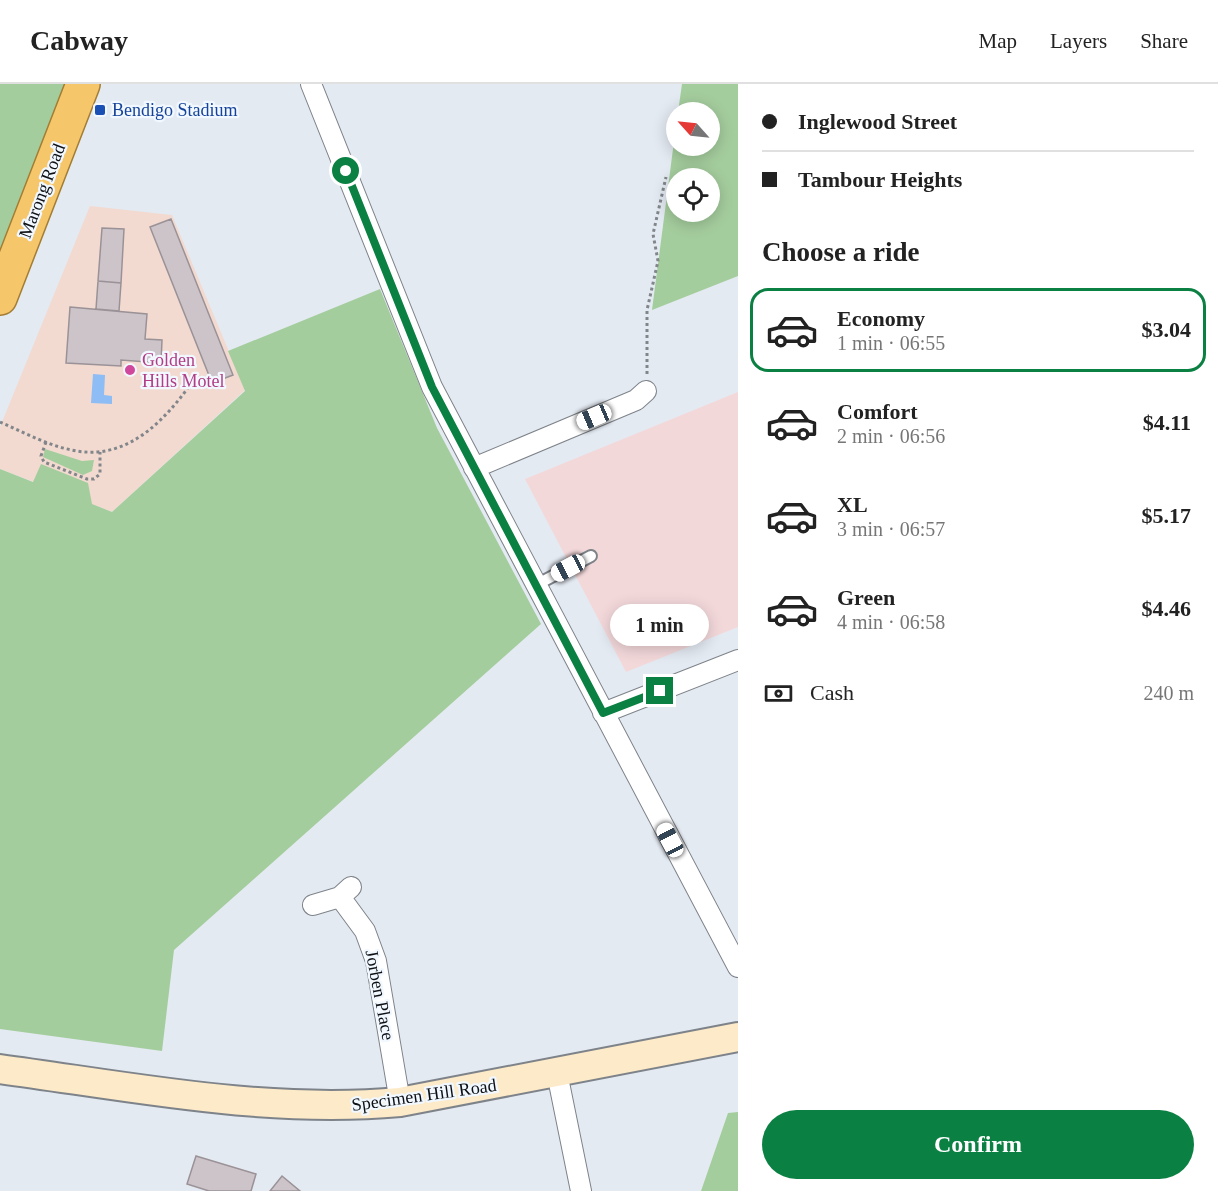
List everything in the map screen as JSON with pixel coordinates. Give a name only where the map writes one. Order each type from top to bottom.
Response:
[{"type":"highway","name":"Marong Road","points":[[0,298],[83,84]]},
{"type":"main road","name":"Specimen Hill Road","points":[[0,1069],[257,1104],[347,1107],[400,1102],[738,1037]]},
{"type":"street","points":[[311,84],[432,387],[738,967]]},
{"type":"street","points":[[474,468],[636,400],[646,391]]},
{"type":"street","points":[[603,713],[738,660]]},
{"type":"street","name":"Jorben Place","points":[[314,905],[345,892],[365,931],[376,961],[400,1102]]},
{"type":"street","points":[[557,1073],[580,1191]]},
{"type":"lane","points":[[536,585],[591,556]]},
{"type":"path","points":[[646,391],[648,310],[658,261],[653,234],[666,177]]},
{"type":"path","points":[[0,422],[46,442],[78,452],[100,452],[124,446],[152,428],[195,378]]},
{"type":"path","points":[[46,442],[41,456],[44,462],[87,479],[94,479],[100,474],[100,452]]},
{"type":"shaded area","name":"Golden Hills Motel","points":[[90,206],[172,215],[245,390],[112,512],[0,469],[0,427]]},
{"type":"shaded area","points":[[738,392],[738,627],[626,672],[525,479]]},
{"type":"green space","points":[[0,84],[65,84],[0,253]]},
{"type":"green space","points":[[682,84],[738,84],[738,276],[652,310],[666,203],[666,222],[720,222],[720,168],[671,168],[672,156],[720,156],[720,102],[679,102]]},
{"type":"green space","points":[[380,289],[437,428],[541,624],[174,950],[162,1051],[0,1029],[0,469],[33,482],[41,464],[88,483],[92,504],[112,512],[245,391],[228,351]]},
{"type":"green space","points":[[45,449],[82,461],[94,460],[92,471],[83,475],[43,457]]},
{"type":"green space","points":[[738,1112],[738,1191],[701,1191],[728,1113]]},
{"type":"water","points":[[93,374],[105,375],[104,395],[112,396],[112,404],[91,403]]},
{"type":"building","points":[[171,219],[233,375],[212,383],[150,227]]},
{"type":"building","points":[[102,228],[124,229],[121,283],[98,281]]},
{"type":"building","points":[[98,281],[121,283],[119,311],[96,309]]},
{"type":"building","points":[[70,307],[147,314],[145,339],[162,340],[161,363],[121,360],[121,366],[66,363]]},
{"type":"building","points":[[196,1156],[256,1174],[251,1191],[209,1191],[187,1184]]},
{"type":"building","points":[[282,1176],[300,1191],[270,1191]]},
{"type":"place","name":"Bendigo Stadium","points":[[100,110]]},
{"type":"place","name":"Golden Hills Motel","points":[[130,370]]},
{"type":"route","points":[[346,171],[432,387],[603,713],[660,691]]}]
